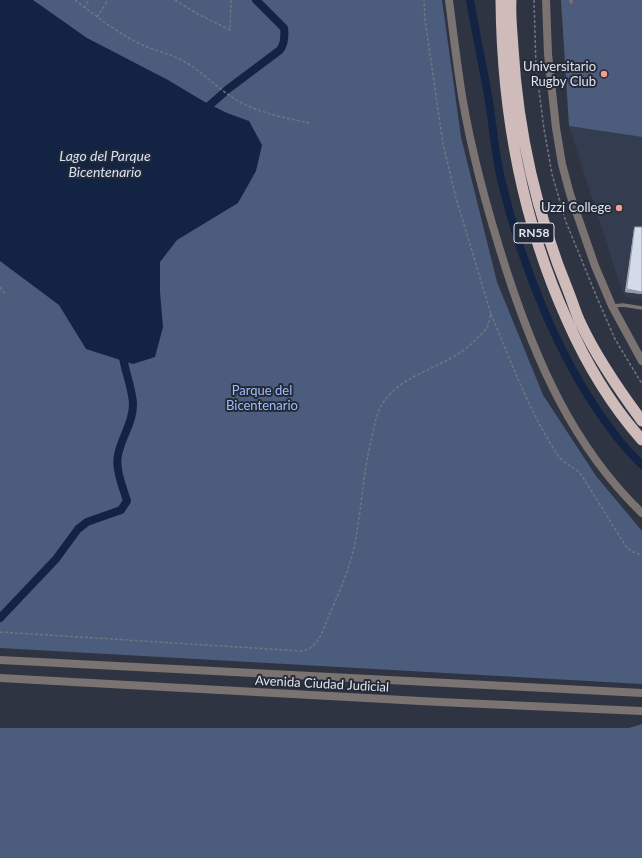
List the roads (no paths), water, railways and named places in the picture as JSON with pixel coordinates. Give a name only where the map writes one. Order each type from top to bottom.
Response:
[{"type":"highway","name":"RN58","points":[[501,0],[503,58],[512,137],[520,182],[537,245],[557,298],[578,346],[613,402],[642,440]]},
{"type":"highway","name":"RN58","points":[[511,0],[514,63],[519,112],[534,190],[546,231],[581,324],[603,365],[642,421]]},
{"type":"street","points":[[449,0],[462,96],[473,148],[499,247],[528,332],[558,400],[589,452],[610,478],[642,513]]},
{"type":"street","points":[[546,0],[548,54],[555,121],[562,164],[580,226],[595,266],[612,306],[642,361]]},
{"type":"street","name":"Avenida Ciudad Judicial","points":[[0,660],[642,693]]},
{"type":"street","name":"Avenida Ciudad Judicial","points":[[0,678],[423,701],[642,711]]},
{"type":"lane","points":[[612,306],[623,305],[642,308]]},
{"type":"water","name":"Lago del Parque Bicentenario","points":[[0,0],[33,0],[87,38],[168,80],[203,101],[227,113],[249,121],[262,145],[256,171],[238,203],[177,240],[160,262],[160,292],[163,327],[155,357],[133,364],[86,349],[59,305],[0,261]]},
{"type":"waterway","points":[[202,112],[228,89],[280,50],[283,45],[284,28],[256,0]]},
{"type":"waterway","points":[[470,0],[489,101],[501,179],[520,246],[532,280],[545,314],[577,378],[616,436],[625,448],[642,465]]},
{"type":"waterway","points":[[0,618],[56,559],[78,529],[87,522],[121,510],[127,501],[120,478],[117,461],[131,418],[133,398],[122,350]]},
{"type":"place","name":"Universitario Rugby Club","points":[[604,74]]},
{"type":"place","name":"Uzzi College","points":[[619,208]]},
{"type":"park label","name":"Parque del Bicentenario","points":[[262,398]]}]
